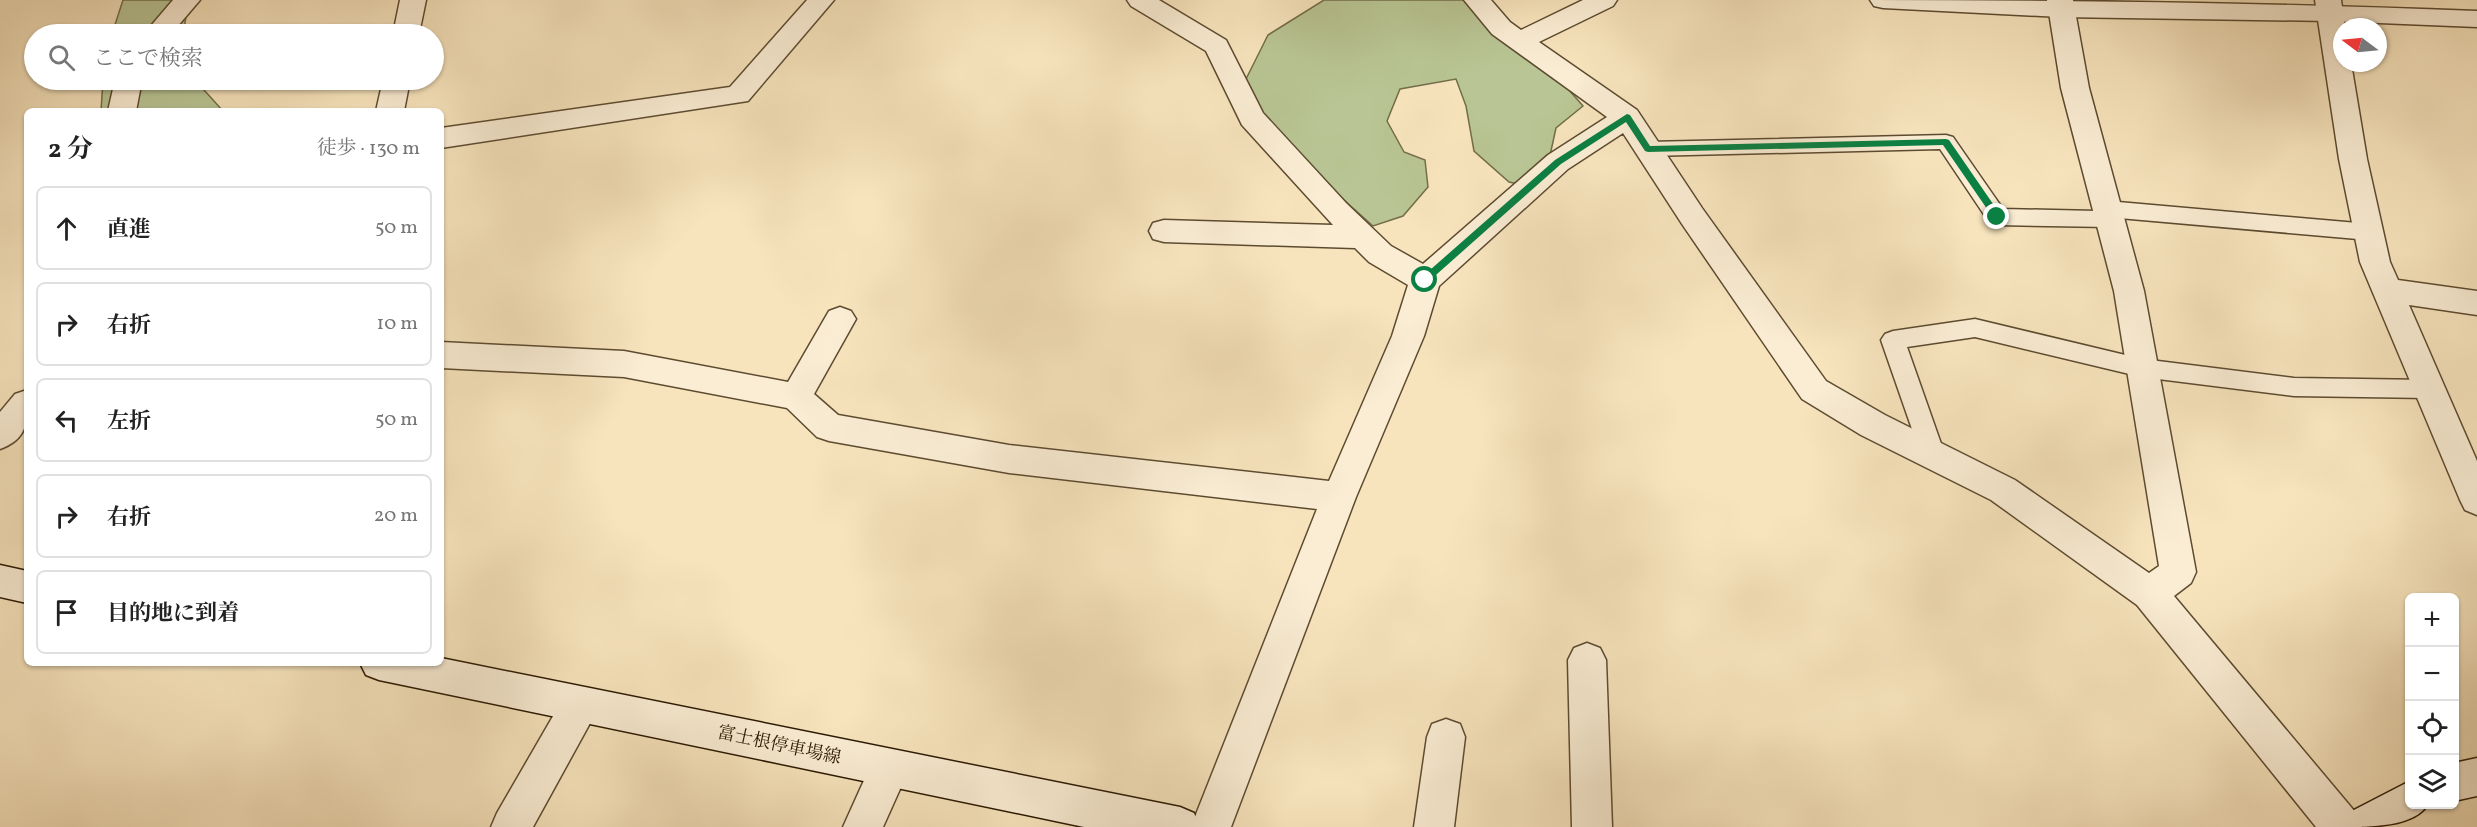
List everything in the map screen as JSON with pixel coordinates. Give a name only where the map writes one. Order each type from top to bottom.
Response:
[{"type":"street","points":[[166,24],[186,0]]},
{"type":"street","points":[[408,24],[413,0]]},
{"type":"street","points":[[444,138],[738,95],[821,0]]},
{"type":"street","points":[[1140,0],[1217,46],[1252,118],[1380,254],[1425,280]]},
{"type":"street","points":[[1477,0],[1501,28],[1627,117],[1692,216],[1814,390],[1873,425],[2003,490],[2150,594],[2342,827]]},
{"type":"street","points":[[1519,41],[1604,0]]},
{"type":"street","points":[[1883,0],[2329,6],[2477,19]]},
{"type":"street","points":[[2060,4],[2075,88],[2129,291],[2178,572],[2150,594]]},
{"type":"street","points":[[2329,6],[2353,159],[2375,262],[2477,500]]},
{"type":"street","points":[[123,108],[127,90]]},
{"type":"street","points":[[391,108],[395,90]]},
{"type":"street","points":[[1211,827],[1339,497],[1408,336],[1425,280],[1558,162],[1627,117]]},
{"type":"street","points":[[1164,231],[1363,237]]},
{"type":"street","points":[[2386,290],[2477,303]]},
{"type":"street","points":[[796,397],[840,319]]},
{"type":"street","points":[[444,356],[624,364],[796,397],[830,427],[1009,459],[1339,497]]},
{"type":"street","points":[[0,435],[24,407]]},
{"type":"street","points":[[0,581],[24,586]]},
{"type":"street","points":[[1587,660],[1592,827]]},
{"type":"street","name":"富士根停車場線","points":[[393,666],[1169,826]]},
{"type":"street","points":[[511,827],[581,705]]},
{"type":"street","points":[[1434,827],[1446,737]]},
{"type":"street","points":[[863,827],[889,769]]},
{"type":"street","points":[[2459,781],[2477,777]]},
{"type":"street","points":[[2362,827],[2405,802]]},
{"type":"lane","points":[[1648,149],[1946,142],[1997,217],[2108,214],[2369,232]]},
{"type":"lane","points":[[1933,455],[1893,340],[1975,328],[2142,368],[2294,387],[2429,389]]},
{"type":"green space","points":[[123,0],[189,0],[185,24],[115,24]]},
{"type":"green space","points":[[1324,0],[1469,0],[1554,73],[1583,106],[1556,128],[1549,160],[1537,188],[1509,182],[1474,151],[1466,106],[1456,79],[1400,89],[1387,121],[1404,152],[1425,160],[1428,187],[1403,216],[1373,226],[1252,118],[1243,85],[1268,35]]},
{"type":"green space","points":[[102,90],[204,90],[220,108],[101,108]]},
{"type":"route","points":[[1425,280],[1558,162],[1627,117],[1648,149],[1946,142],[1997,217]]}]
